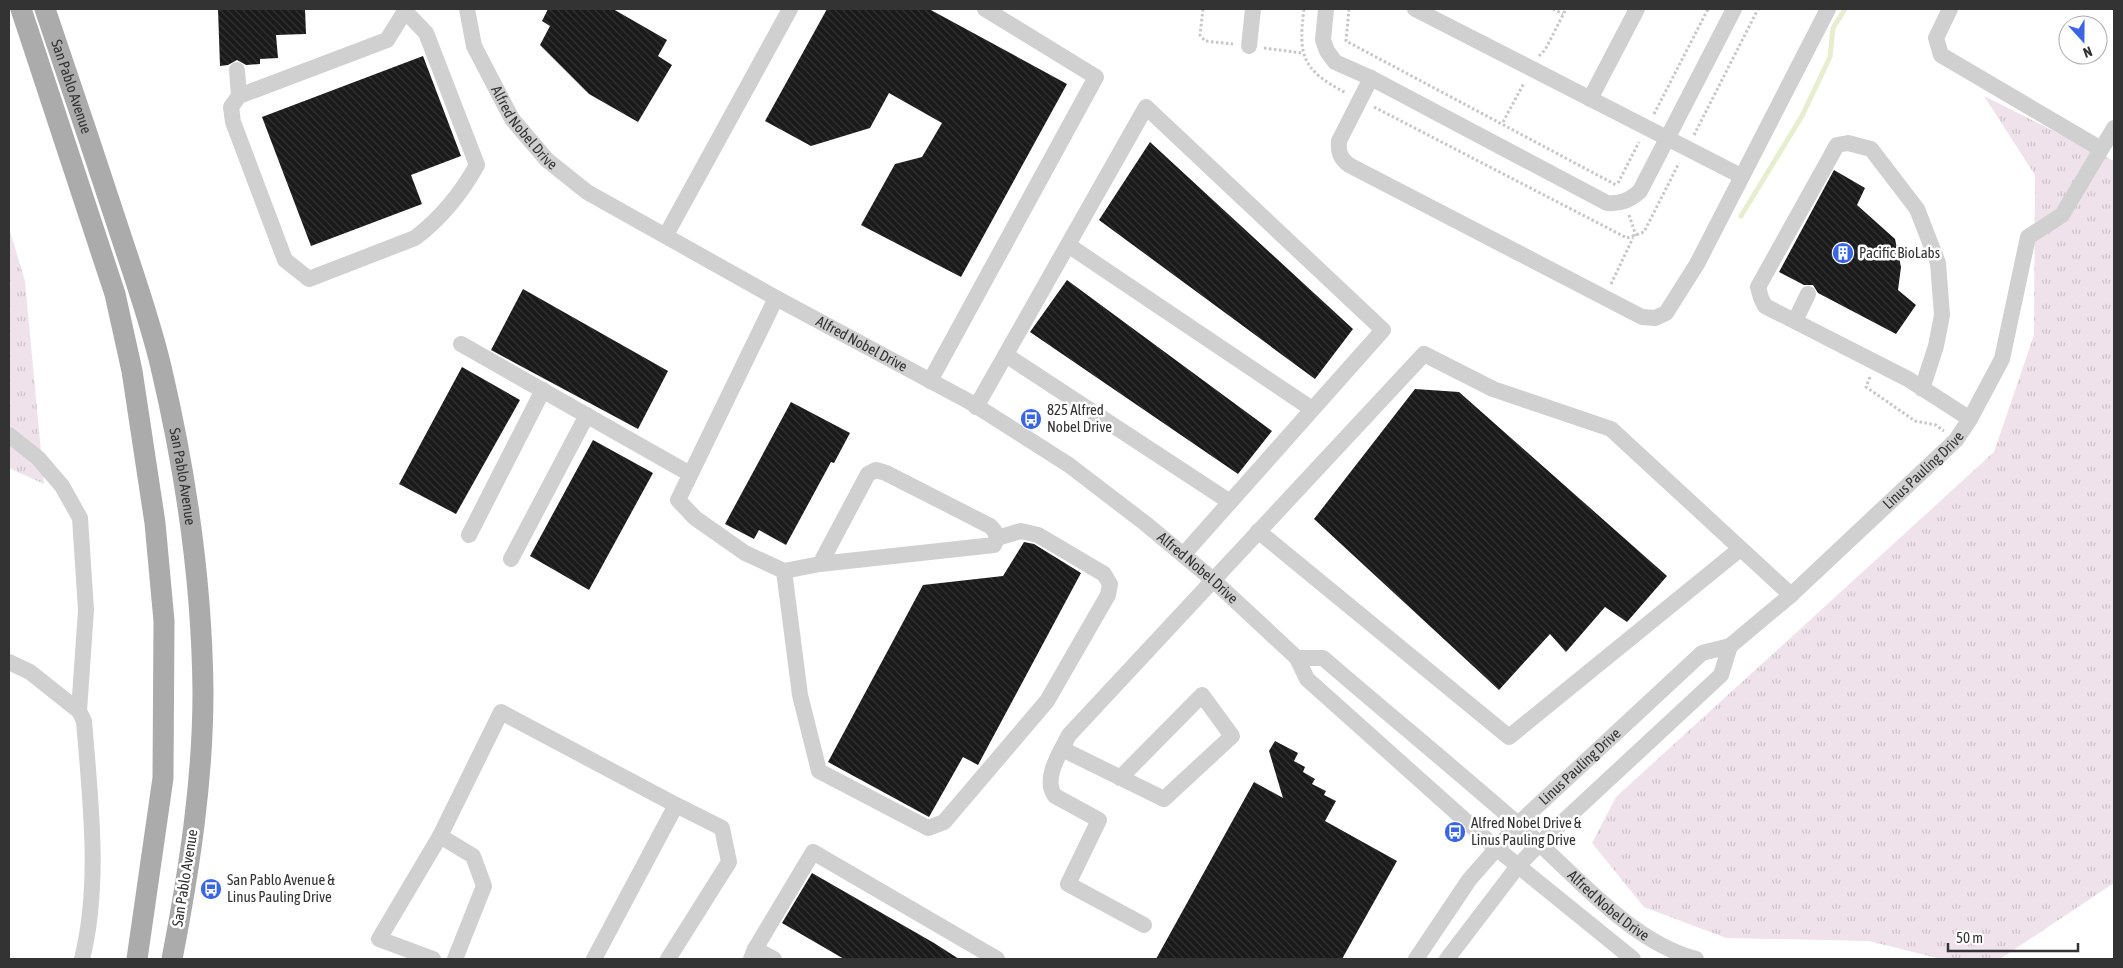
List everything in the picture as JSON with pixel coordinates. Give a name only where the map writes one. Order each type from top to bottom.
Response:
[{"type":"main road","name":"San Pablo Avenue","points":[[21,9],[115,294],[132,371],[155,524],[164,621],[163,778],[137,959]]},
{"type":"main road","name":"San Pablo Avenue","points":[[46,9],[161,365],[174,427],[190,526],[200,625],[202,703],[198,780],[189,871],[172,959]]},
{"type":"street","name":"Alfred Nobel Drive","points":[[467,9],[474,46],[512,119],[547,160],[588,192],[776,298],[976,407],[1069,466],[1212,579],[1297,658],[1307,679],[1496,848],[1633,959]]},
{"type":"street","points":[[666,235],[790,9]]},
{"type":"street","points":[[930,381],[1096,77],[985,9]]},
{"type":"street","points":[[1249,46],[1253,9]]},
{"type":"street","points":[[1326,9],[1323,40],[1327,51],[1335,62],[1371,78],[1607,203],[1624,202],[1640,191],[1734,9]]},
{"type":"street","points":[[1415,9],[1741,176]]},
{"type":"street","points":[[1590,99],[1637,9]]},
{"type":"street","points":[[1371,78],[1339,141],[1338,150],[1342,159],[1348,165],[1642,318],[1655,318],[1666,314],[1697,264],[1828,9]]},
{"type":"street","points":[[1950,9],[1936,38],[1940,54],[2101,149],[2114,128]]},
{"type":"street","points":[[407,10],[426,33],[477,164],[467,184],[429,228],[415,238],[309,279],[285,260],[233,122],[231,107],[239,96],[387,40],[407,10]]},
{"type":"street","points":[[237,70],[239,96]]},
{"type":"street","points":[[976,407],[1146,107],[1383,330],[1183,555]]},
{"type":"street","points":[[1922,389],[1936,346],[1942,315],[1938,263],[1917,209],[1871,149],[1848,143],[1837,145],[1758,287],[1761,298],[1765,306],[1876,363],[1970,419]]},
{"type":"street","name":"Linus Pauling Drive","points":[[1416,959],[1470,880],[1518,824],[1702,653],[1730,646],[1791,595],[1956,440],[1970,419],[2002,360],[2028,237],[2062,215],[2101,149]]},
{"type":"street","points":[[1068,245],[1312,409]]},
{"type":"street","points":[[1795,321],[1808,294]]},
{"type":"street","points":[[776,298],[678,500],[695,518],[745,553],[784,571],[820,564],[994,545],[997,538],[996,531],[990,526],[886,473],[876,470],[868,474],[820,564]]},
{"type":"street","points":[[462,344],[690,474]]},
{"type":"street","points":[[1144,924],[1068,884],[1099,820],[1055,796],[1050,789],[1049,782],[1069,734],[1424,354],[1493,389],[1611,429],[1791,595]]},
{"type":"street","points":[[1006,355],[1230,502]]},
{"type":"street","points":[[469,535],[543,390]]},
{"type":"street","points":[[511,559],[587,416]]},
{"type":"street","points":[[9,435],[38,458],[62,486],[80,518],[86,610],[79,711]]},
{"type":"street","points":[[1258,530],[1509,737],[1740,549]]},
{"type":"street","points":[[784,571],[800,695],[819,771],[928,828],[944,822],[1047,701],[1108,595],[1110,584],[1104,574],[1038,535],[1021,531],[997,538]]},
{"type":"street","name":"Linus Pauling Drive","points":[[1447,959],[1518,866],[1540,843],[1721,675],[1730,646]]},
{"type":"street","name":"Alfred Nobel Drive","points":[[1297,658],[1323,658],[1540,843],[1629,924],[1654,941],[1696,959]]},
{"type":"street","points":[[9,662],[30,672],[79,711],[84,721],[91,804],[91,908],[82,959]]},
{"type":"street","points":[[1062,749],[1120,778],[1164,800],[1232,736],[1202,695],[1120,778]]},
{"type":"street","points":[[433,959],[379,939],[440,836],[500,712],[722,828],[729,862],[668,959]]},
{"type":"street","points":[[594,959],[676,805]]},
{"type":"street","points":[[440,836],[473,856],[484,886],[455,959]]},
{"type":"street","points":[[774,959],[753,954],[812,852],[997,959]]},
{"type":"path","points":[[1304,9],[1300,39],[1306,62],[1327,83],[1627,238],[1633,238],[1644,232],[1758,9]]},
{"type":"path","points":[[1350,9],[1346,41],[1618,183],[1708,9]]},
{"type":"path","points":[[1553,9],[1564,14]]},
{"type":"path","points":[[1604,298],[1633,238]]},
{"type":"path","points":[[1876,363],[1866,387],[1915,421],[1936,425],[1956,440]]},
{"type":"green space","points":[[1984,96],[2114,161],[2114,883],[2000,959],[1941,959],[1869,941],[1726,938],[1644,907],[1592,843],[1616,797],[1994,452],[2034,335],[2035,175]]},
{"type":"green space","points":[[9,228],[25,281],[44,484],[9,468]]},
{"type":"building","points":[[218,9],[305,9],[306,34],[276,35],[278,58],[260,59],[260,64],[246,65],[237,60],[228,65],[220,66]]},
{"type":"building","points":[[548,9],[613,9],[667,40],[658,56],[672,65],[638,122],[589,94],[540,45],[550,26],[542,21]]},
{"type":"building","points":[[827,9],[929,9],[1067,84],[961,277],[861,225],[895,164],[922,157],[942,123],[889,93],[870,128],[811,146],[765,121]]},
{"type":"building","points":[[423,56],[461,156],[411,175],[422,204],[311,246],[262,117]]},
{"type":"building","points":[[1150,142],[1353,329],[1315,379],[1099,220]]},
{"type":"building","name":"Pacific BioLabs","points":[[1834,170],[1865,188],[1857,205],[1895,239],[1901,267],[1898,290],[1916,305],[1896,334],[1818,293],[1813,285],[1804,285],[1779,272]]},
{"type":"building","points":[[1067,280],[1272,431],[1238,474],[1030,332]]},
{"type":"building","points":[[523,289],[668,371],[638,429],[491,350]]},
{"type":"building","points":[[462,367],[520,400],[456,514],[399,484]]},
{"type":"building","points":[[1415,389],[1459,392],[1667,576],[1627,622],[1605,607],[1566,652],[1550,634],[1499,690],[1314,519]]},
{"type":"building","points":[[791,402],[850,433],[834,463],[831,462],[786,545],[759,530],[754,539],[725,524]]},
{"type":"building","points":[[593,440],[653,473],[589,590],[530,556]]},
{"type":"building","points":[[1024,542],[1034,544],[1081,573],[978,765],[963,757],[929,817],[828,762],[923,585],[1003,576]]},
{"type":"building","points":[[1275,741],[1298,753],[1294,761],[1305,767],[1303,772],[1315,779],[1312,784],[1326,791],[1324,795],[1336,801],[1325,821],[1397,861],[1342,959],[1156,959],[1254,782],[1283,798],[1269,751]]},
{"type":"building","points":[[812,873],[959,959],[844,959],[782,923]]},
{"type":"waterway","points":[[1741,216],[1802,116],[1830,57],[1833,28],[1845,9]]},
{"type":"place","name":"Pacific BioLabs","points":[[1843,253]]},
{"type":"place","name":"825 Alfred Nobel Drive","points":[[1031,419]]},
{"type":"place","name":"Alfred Nobel Drive & Linus Pauling Drive","points":[[1455,832]]},
{"type":"place","name":"San Pablo Avenue & Linus Pauling Drive","points":[[211,889]]}]
